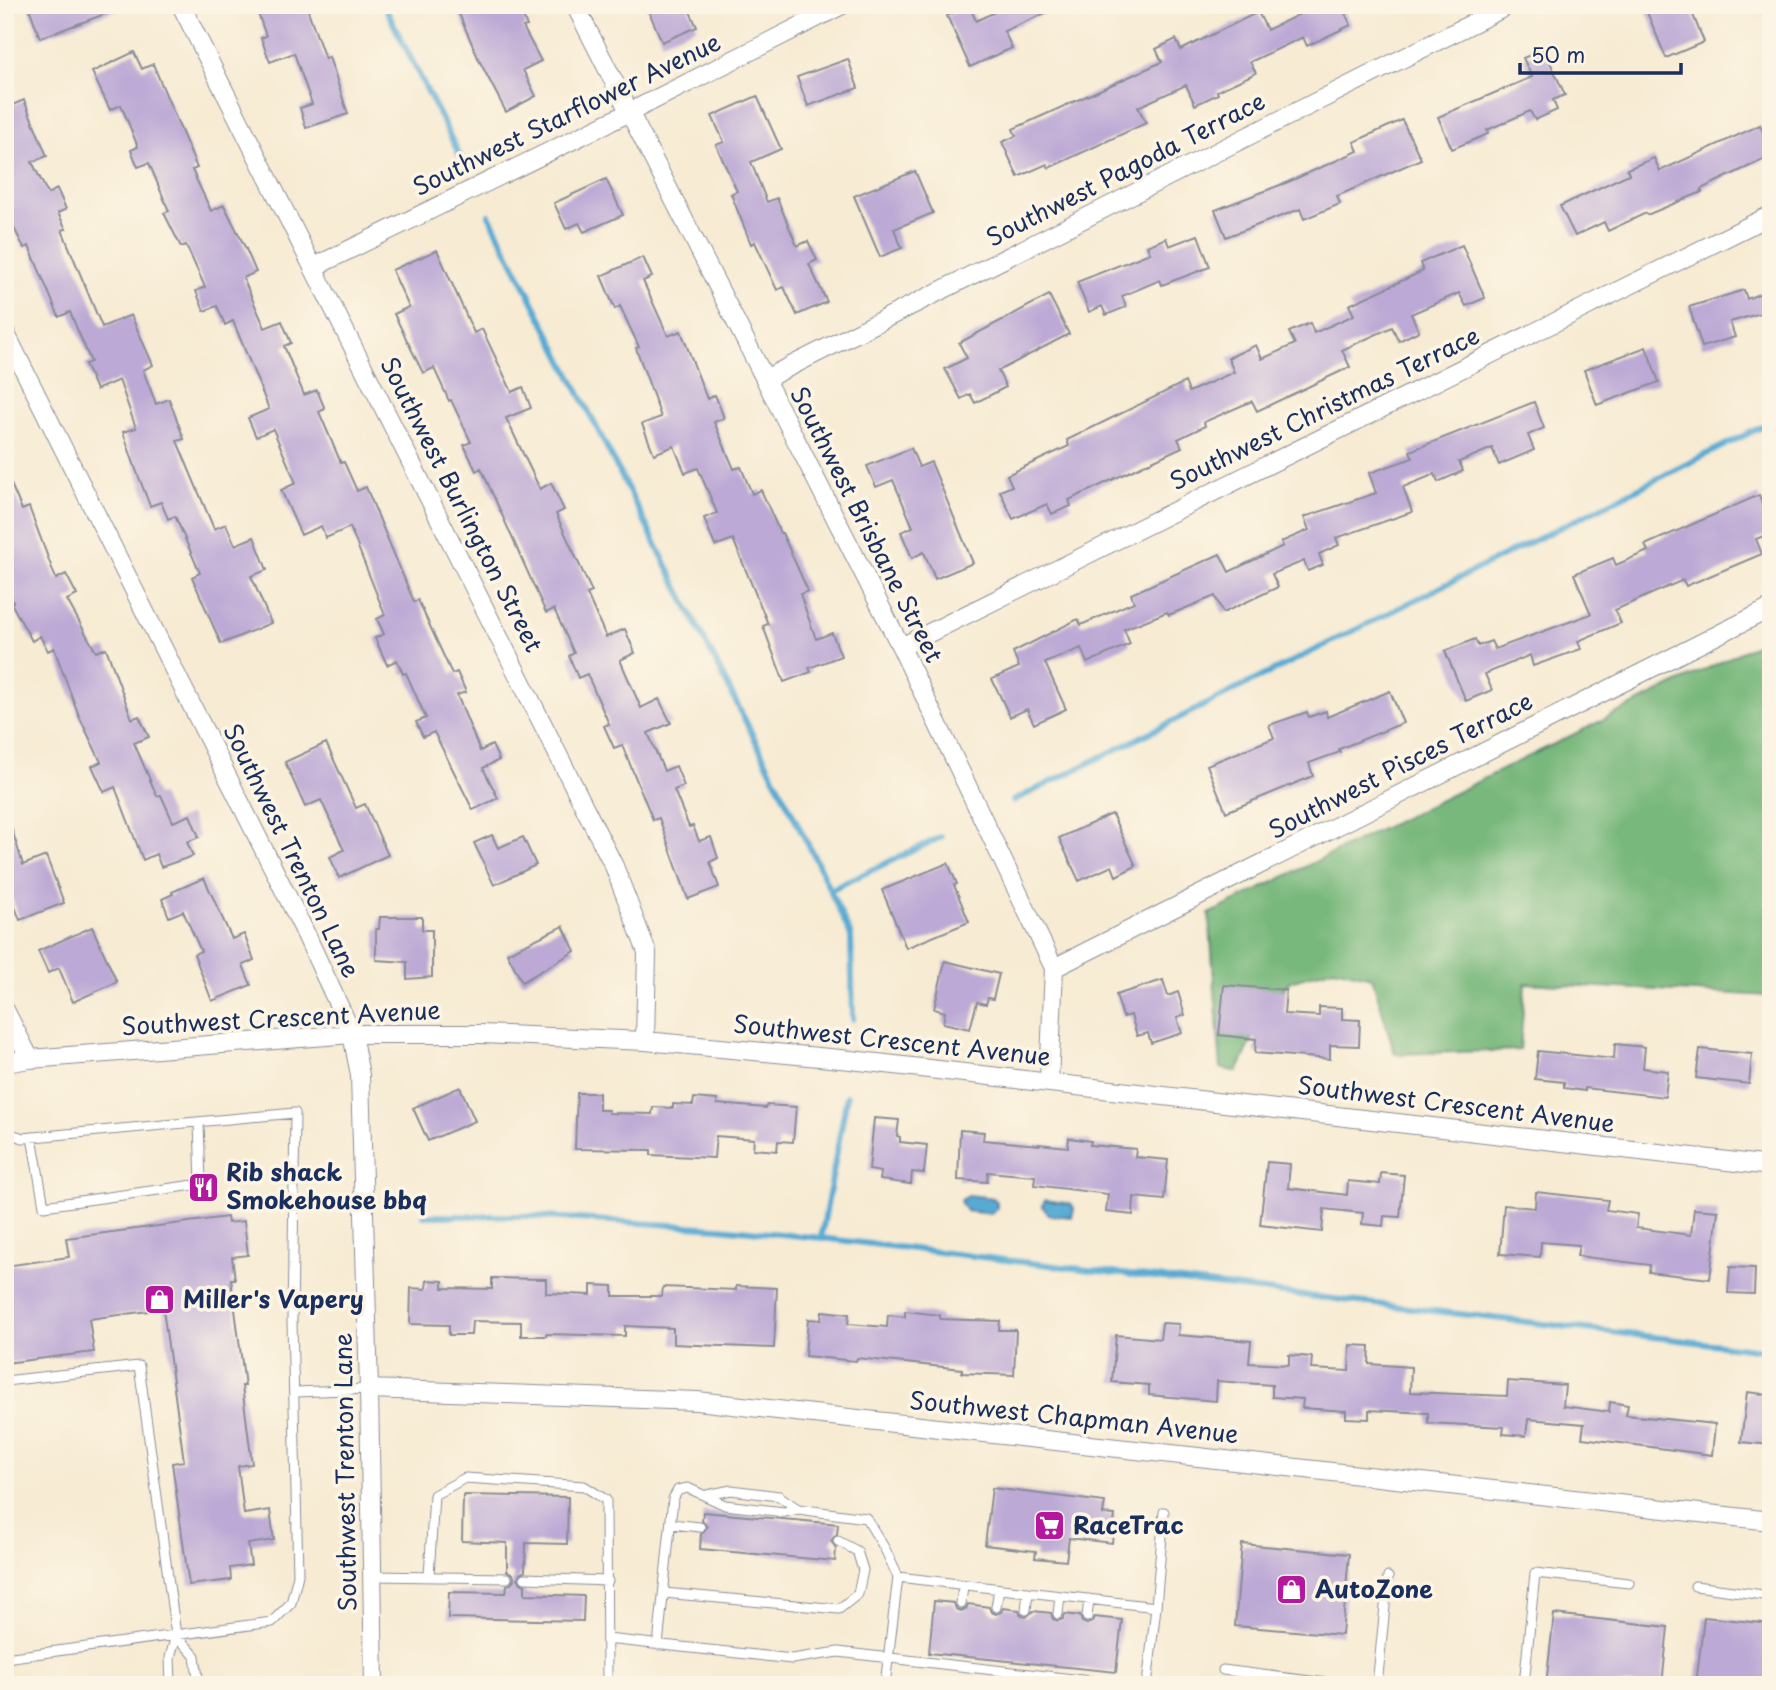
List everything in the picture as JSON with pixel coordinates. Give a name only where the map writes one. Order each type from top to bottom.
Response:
[{"type":"street","name":"Southwest Burlington Street","points":[[181,5],[614,866],[647,952],[646,1041]]},
{"type":"street","name":"Southwest Brisbane Street","points":[[575,5],[901,647],[1054,968],[1049,1082]]},
{"type":"street","name":"Southwest Starflower Avenue","points":[[314,267],[842,5]]},
{"type":"street","name":"Southwest Pagoda Terrace","points":[[765,379],[1509,5]]},
{"type":"street","name":"Southwest Christmas Terrace","points":[[901,647],[1771,215]]},
{"type":"street","name":"Southwest Trenton Lane","points":[[5,332],[302,926],[352,1034],[360,1075],[374,1685]]},
{"type":"street","name":"Southwest Pisces Terrace","points":[[1054,968],[1771,608]]},
{"type":"street","points":[[5,1010],[30,1059]]},
{"type":"street","name":"Southwest Crescent Avenue","points":[[5,1063],[352,1034],[481,1034],[646,1041],[1049,1082],[1771,1166]]},
{"type":"street","name":"Southwest Chapman Avenue","points":[[369,1389],[697,1401],[1771,1521]]},
{"type":"lane","points":[[5,1132],[32,1138],[295,1113],[292,1321],[296,1392],[298,1575],[291,1603],[272,1622],[5,1658]]},
{"type":"lane","points":[[32,1138],[44,1206],[201,1184],[199,1122]]},
{"type":"lane","points":[[5,1381],[139,1366],[176,1635],[170,1658],[171,1685]]},
{"type":"lane","points":[[296,1392],[369,1389]]},
{"type":"lane","points":[[429,1576],[434,1494],[465,1478],[583,1486],[606,1500],[607,1685]]},
{"type":"lane","points":[[658,1645],[673,1499],[678,1490],[688,1489],[725,1505],[784,1512],[798,1509],[866,1518],[898,1577],[884,1685]]},
{"type":"lane","points":[[706,1496],[731,1490],[779,1496],[798,1509]]},
{"type":"lane","points":[[1147,1685],[1164,1512]]},
{"type":"lane","points":[[671,1524],[701,1527]]},
{"type":"lane","points":[[664,1593],[839,1609],[858,1594],[863,1570],[857,1551],[838,1541]]},
{"type":"lane","points":[[1524,1685],[1535,1573],[1629,1583]]},
{"type":"lane","points":[[372,1576],[507,1578]]},
{"type":"lane","points":[[898,1577],[1156,1607]]},
{"type":"lane","points":[[1377,1685],[1388,1577]]},
{"type":"lane","points":[[525,1578],[608,1581]]},
{"type":"lane","points":[[961,1604],[963,1585]]},
{"type":"lane","points":[[1695,1586],[1771,1596]]},
{"type":"lane","points":[[996,1607],[999,1589]]},
{"type":"lane","points":[[1026,1611],[1028,1592]]},
{"type":"lane","points":[[1058,1614],[1060,1596]]},
{"type":"lane","points":[[1087,1616],[1089,1600]]},
{"type":"lane","points":[[176,1635],[195,1656],[198,1685]]},
{"type":"lane","points":[[607,1639],[792,1659],[838,1652],[954,1660],[1019,1667],[1050,1676],[1125,1685]]},
{"type":"lane","points":[[1050,1676],[1052,1666]]},
{"type":"lane","points":[[1080,1679],[1081,1669]]},
{"type":"lane","points":[[1223,1670],[1342,1685]]},
{"type":"green space","points":[[1771,637],[1771,996],[1525,983],[1520,1050],[1395,1054],[1372,977],[1334,968],[1290,981],[1266,1010],[1237,1072],[1221,1068],[1209,914]]},
{"type":"water","points":[[968,1195],[993,1198],[997,1202],[997,1209],[991,1214],[966,1211],[960,1201]]},
{"type":"water","points":[[1045,1200],[1071,1204],[1074,1209],[1072,1217],[1049,1215],[1042,1206]]},
{"type":"building","points":[[28,5],[124,5],[124,7],[40,38]]},
{"type":"building","points":[[255,5],[306,5],[325,59],[329,57],[348,114],[306,128],[300,108],[312,104],[294,53],[270,62],[261,38],[266,36]]},
{"type":"building","points":[[455,5],[518,5],[527,26],[523,27],[541,61],[523,70],[536,96],[506,112]]},
{"type":"building","points":[[646,5],[687,5],[697,27],[662,42]]},
{"type":"building","points":[[969,5],[976,21],[1010,5],[1064,5],[1004,31],[1012,48],[970,67],[947,16]]},
{"type":"building","points":[[1319,5],[1341,5],[1351,25],[1307,46],[1303,37],[1250,62],[1256,73],[1217,91],[1218,94],[1195,105],[1186,85],[1138,107],[1146,123],[1049,168],[1047,164],[1018,177],[1002,142],[1016,136],[1013,129],[1162,62],[1156,49],[1176,39],[1181,50],[1258,12],[1267,30]]},
{"type":"building","points":[[1644,5],[1689,5],[1704,42],[1666,58]]},
{"type":"building","points":[[1544,49],[1565,95],[1553,100],[1557,110],[1535,120],[1530,111],[1487,130],[1488,134],[1452,149],[1438,117],[1532,77],[1523,58]]},
{"type":"building","points":[[134,52],[142,69],[153,64],[197,168],[192,170],[211,211],[224,205],[246,249],[256,272],[243,278],[265,328],[282,321],[291,343],[284,346],[304,395],[317,390],[325,409],[319,412],[341,463],[344,462],[357,491],[366,487],[414,602],[418,600],[452,674],[457,672],[466,692],[457,695],[480,751],[492,745],[499,760],[483,768],[498,798],[473,810],[434,732],[423,737],[416,722],[426,718],[406,673],[403,674],[397,660],[387,665],[375,638],[384,634],[377,619],[385,615],[350,527],[326,538],[321,526],[301,535],[281,490],[296,483],[273,429],[256,437],[248,418],[269,409],[233,321],[225,325],[217,306],[204,311],[196,291],[205,287],[186,245],[181,247],[164,213],[169,211],[149,163],[138,167],[131,150],[138,147],[121,105],[110,110],[92,72]]},
{"type":"building","points":[[848,59],[858,88],[808,106],[797,77]]},
{"type":"building","points":[[757,96],[781,149],[751,162],[767,202],[777,198],[797,246],[808,241],[817,260],[809,264],[827,302],[797,315],[784,287],[777,290],[755,242],[751,244],[731,194],[737,191],[716,145],[724,142],[712,116]]},
{"type":"building","points":[[24,100],[47,156],[32,162],[48,194],[57,189],[66,209],[58,213],[66,229],[62,230],[102,327],[131,315],[153,365],[143,370],[156,404],[169,399],[184,439],[177,441],[214,529],[226,524],[235,545],[254,537],[267,570],[251,576],[271,623],[221,644],[192,577],[200,573],[175,516],[168,519],[161,502],[150,506],[123,432],[136,428],[119,380],[96,390],[85,364],[91,362],[70,312],[59,317],[29,246],[24,248],[5,210],[5,108]]},
{"type":"building","points":[[1402,120],[1421,159],[1337,196],[1340,204],[1304,219],[1300,209],[1226,237],[1215,210],[1358,151],[1354,142]]},
{"type":"building","points":[[1760,125],[1771,149],[1771,156],[1701,189],[1702,192],[1608,231],[1604,222],[1575,236],[1560,206],[1629,174],[1627,169],[1654,158],[1660,171]]},
{"type":"building","points":[[915,171],[933,213],[894,229],[902,248],[880,257],[854,196]]},
{"type":"building","points":[[606,179],[623,215],[584,232],[579,223],[566,229],[554,203]]},
{"type":"building","points":[[1198,235],[1210,267],[1162,285],[1160,280],[1122,296],[1126,307],[1106,315],[1102,306],[1089,312],[1077,282],[1150,253],[1147,246],[1166,238],[1169,246]]},
{"type":"building","points":[[1462,245],[1485,298],[1466,306],[1459,293],[1411,314],[1419,331],[1399,341],[1392,327],[1342,350],[1350,367],[1257,411],[1252,401],[1204,422],[1205,426],[1178,439],[1182,447],[1069,500],[1071,506],[1052,514],[1047,504],[1013,519],[1000,491],[1012,486],[1007,475],[1069,446],[1067,440],[1185,382],[1189,392],[1234,372],[1228,358],[1256,345],[1262,359],[1295,344],[1289,332],[1310,323],[1314,333],[1354,315],[1349,305],[1423,271],[1420,263]]},
{"type":"building","points":[[437,250],[474,333],[482,329],[512,392],[523,387],[531,408],[506,418],[540,489],[551,483],[564,510],[556,514],[592,592],[587,594],[606,637],[625,629],[635,653],[620,660],[641,708],[659,699],[671,723],[648,733],[664,771],[676,766],[684,786],[674,790],[689,827],[693,826],[699,841],[711,837],[718,858],[710,862],[719,887],[688,899],[659,818],[653,820],[622,745],[614,748],[604,726],[609,724],[587,674],[578,678],[569,656],[574,653],[554,609],[546,613],[481,468],[476,471],[464,445],[471,442],[451,400],[449,401],[434,368],[423,373],[394,314],[409,307],[392,270]]},
{"type":"building","points":[[643,257],[652,277],[643,281],[668,336],[681,331],[707,399],[715,395],[724,418],[714,422],[734,469],[741,467],[752,494],[761,490],[782,533],[808,591],[800,594],[816,639],[832,633],[841,656],[809,668],[811,672],[784,682],[763,626],[768,624],[733,539],[715,546],[704,518],[717,513],[698,468],[685,473],[674,446],[654,454],[642,424],[661,417],[636,348],[639,347],[620,306],[615,309],[601,276]]},
{"type":"building","points":[[1771,289],[1771,310],[1730,322],[1735,337],[1702,347],[1689,307],[1744,290],[1747,299]]},
{"type":"building","points":[[1049,295],[1069,334],[998,371],[1006,387],[975,403],[970,394],[961,399],[945,369],[967,358],[959,343]]},
{"type":"building","points":[[1646,347],[1659,382],[1597,405],[1584,370]]},
{"type":"building","points":[[1534,402],[1544,428],[1528,435],[1534,450],[1499,465],[1492,448],[1459,462],[1463,471],[1438,482],[1435,474],[1403,487],[1412,512],[1336,538],[1339,545],[1319,554],[1323,565],[1308,571],[1304,561],[1272,574],[1278,587],[1223,613],[1215,596],[1169,615],[1167,612],[1124,629],[1130,644],[1087,663],[1081,648],[1045,663],[1066,709],[1034,724],[1027,709],[1010,717],[992,679],[1019,667],[1013,652],[1078,619],[1081,625],[1134,602],[1131,594],[1220,554],[1229,572],[1283,546],[1281,542],[1309,530],[1304,517],[1376,493],[1369,473],[1413,458],[1410,451]]},
{"type":"building","points":[[911,448],[919,467],[931,462],[973,563],[935,579],[924,552],[912,558],[901,532],[913,527],[893,480],[876,487],[867,466]]},
{"type":"building","points":[[5,470],[22,510],[29,507],[56,579],[66,574],[77,595],[67,600],[96,652],[106,648],[132,719],[139,716],[149,737],[134,743],[157,796],[161,795],[173,822],[190,815],[199,837],[187,842],[193,856],[161,867],[156,854],[143,860],[115,787],[104,792],[92,766],[101,762],[79,716],[54,648],[48,651],[40,636],[32,641],[11,603],[13,602],[5,579]]},
{"type":"building","points":[[1759,495],[1762,503],[1771,499],[1771,533],[1756,539],[1762,554],[1686,586],[1683,580],[1615,610],[1621,623],[1578,641],[1581,649],[1533,666],[1530,655],[1485,674],[1492,690],[1466,701],[1445,651],[1475,639],[1478,646],[1491,641],[1495,649],[1591,614],[1574,574],[1613,558],[1616,565],[1648,551],[1645,545]]},
{"type":"building","points":[[1390,691],[1403,723],[1309,763],[1313,776],[1226,812],[1207,765],[1274,738],[1269,725],[1307,712],[1309,717],[1326,711],[1327,717]]},
{"type":"building","points":[[326,743],[356,808],[365,804],[388,855],[339,878],[330,857],[344,850],[321,800],[305,807],[285,762]]},
{"type":"building","points":[[1112,814],[1136,866],[1116,876],[1112,866],[1079,881],[1059,838]]},
{"type":"building","points":[[5,820],[9,820],[23,865],[46,856],[64,903],[20,920],[5,881]]},
{"type":"building","points":[[492,835],[498,848],[523,837],[536,865],[494,885],[474,843]]},
{"type":"building","points":[[948,863],[969,922],[906,948],[882,890]]},
{"type":"building","points":[[204,878],[232,939],[244,934],[254,960],[243,965],[251,985],[212,1001],[194,954],[201,951],[183,911],[169,917],[162,899]]},
{"type":"building","points":[[380,917],[422,917],[422,930],[432,930],[432,977],[407,979],[407,962],[376,960],[376,929],[379,929]]},
{"type":"building","points":[[563,926],[575,951],[522,982],[507,953]]},
{"type":"building","points":[[92,927],[117,982],[73,1002],[59,968],[48,973],[38,951]]},
{"type":"building","points":[[945,961],[999,974],[993,999],[988,998],[986,1004],[977,1002],[970,1029],[943,1023],[945,1012],[934,1009]]},
{"type":"building","points":[[1163,980],[1168,996],[1178,992],[1185,1015],[1177,1018],[1182,1033],[1151,1043],[1148,1033],[1137,1036],[1131,1015],[1123,1017],[1116,995]]},
{"type":"building","points":[[1224,985],[1286,990],[1284,1014],[1319,1016],[1319,1007],[1342,1008],[1342,1019],[1360,1020],[1359,1046],[1330,1045],[1330,1059],[1255,1053],[1256,1039],[1219,1035]]},
{"type":"building","points":[[1615,1044],[1645,1047],[1643,1068],[1668,1071],[1665,1097],[1585,1088],[1585,1091],[1564,1088],[1564,1082],[1535,1079],[1538,1051],[1614,1059]]},
{"type":"building","points":[[1700,1049],[1752,1054],[1749,1084],[1696,1078]]},
{"type":"building","points":[[460,1087],[475,1121],[428,1141],[413,1108]]},
{"type":"building","points":[[577,1093],[599,1093],[599,1110],[608,1110],[608,1113],[652,1114],[653,1107],[693,1105],[694,1098],[717,1100],[717,1104],[766,1108],[767,1105],[796,1107],[793,1142],[778,1141],[777,1151],[753,1149],[754,1139],[716,1136],[714,1158],[651,1155],[651,1150],[575,1149]]},
{"type":"building","points":[[874,1118],[899,1120],[897,1136],[900,1137],[900,1142],[927,1145],[924,1173],[912,1172],[911,1184],[880,1180],[881,1172],[869,1170]]},
{"type":"building","points":[[960,1130],[984,1132],[983,1140],[1068,1147],[1069,1138],[1091,1141],[1090,1145],[1136,1149],[1135,1157],[1168,1160],[1164,1200],[1134,1197],[1133,1215],[1106,1212],[1108,1194],[1034,1185],[1035,1176],[988,1172],[987,1182],[958,1180]]},
{"type":"building","points":[[1267,1162],[1290,1164],[1288,1188],[1347,1195],[1348,1181],[1380,1184],[1381,1173],[1404,1175],[1400,1217],[1384,1216],[1383,1226],[1362,1224],[1363,1213],[1324,1209],[1322,1232],[1260,1225]]},
{"type":"building","points":[[1536,1192],[1608,1200],[1606,1210],[1638,1214],[1636,1228],[1691,1235],[1694,1209],[1718,1211],[1710,1279],[1649,1272],[1650,1265],[1577,1256],[1579,1245],[1541,1242],[1540,1257],[1500,1254],[1504,1205],[1535,1208]]},
{"type":"building","points":[[227,1217],[228,1223],[244,1221],[248,1255],[232,1257],[235,1279],[231,1279],[252,1464],[238,1466],[244,1514],[270,1510],[274,1540],[248,1544],[251,1565],[230,1568],[231,1580],[189,1585],[172,1463],[184,1461],[163,1309],[89,1319],[94,1352],[5,1363],[5,1266],[69,1257],[66,1238]]},
{"type":"building","points":[[1730,1267],[1755,1268],[1754,1294],[1728,1293]]},
{"type":"building","points":[[492,1278],[546,1279],[546,1293],[591,1295],[591,1285],[613,1286],[613,1296],[662,1296],[663,1287],[736,1290],[736,1286],[777,1288],[774,1348],[673,1344],[673,1328],[625,1326],[625,1336],[521,1336],[521,1322],[472,1321],[471,1335],[449,1335],[449,1325],[410,1324],[411,1288],[426,1289],[427,1280],[443,1281],[443,1288],[492,1289]]},
{"type":"building","points":[[822,1311],[849,1314],[848,1324],[887,1327],[888,1315],[905,1317],[905,1311],[940,1315],[940,1319],[1000,1321],[999,1330],[1016,1330],[1014,1375],[962,1373],[962,1369],[857,1358],[856,1361],[805,1356],[808,1319],[821,1320]]},
{"type":"building","points":[[1162,1323],[1179,1324],[1178,1335],[1251,1341],[1249,1363],[1289,1365],[1289,1355],[1312,1357],[1311,1369],[1349,1371],[1350,1345],[1370,1346],[1369,1364],[1411,1367],[1410,1392],[1507,1396],[1508,1381],[1565,1385],[1563,1406],[1609,1412],[1610,1402],[1628,1405],[1626,1415],[1715,1424],[1712,1455],[1582,1438],[1584,1424],[1528,1419],[1526,1436],[1503,1434],[1504,1427],[1428,1423],[1428,1413],[1369,1410],[1369,1419],[1346,1418],[1346,1411],[1302,1408],[1303,1399],[1272,1397],[1272,1385],[1217,1381],[1216,1401],[1149,1395],[1149,1385],[1112,1382],[1116,1335],[1160,1339]]},
{"type":"building","points":[[1747,1392],[1771,1395],[1771,1445],[1741,1442]]},
{"type":"building","name":"RaceTrac","points":[[992,1488],[1105,1502],[1103,1514],[1115,1515],[1112,1543],[1069,1538],[1066,1561],[1035,1558],[1036,1551],[985,1545]]},
{"type":"building","points":[[463,1495],[568,1497],[567,1544],[526,1543],[525,1571],[518,1578],[525,1585],[525,1594],[584,1596],[583,1621],[448,1618],[449,1592],[506,1593],[507,1585],[514,1579],[513,1574],[507,1571],[507,1543],[462,1541]]},
{"type":"building","points":[[703,1512],[838,1524],[837,1534],[831,1541],[836,1548],[835,1561],[700,1549],[701,1534],[707,1527],[702,1521]]},
{"type":"building","name":"AutoZone","points":[[1242,1544],[1349,1554],[1342,1635],[1235,1626]]},
{"type":"building","points":[[934,1601],[954,1603],[956,1609],[961,1611],[966,1609],[968,1604],[989,1607],[991,1612],[996,1614],[1003,1608],[1019,1610],[1021,1615],[1026,1617],[1033,1611],[1051,1613],[1053,1619],[1058,1621],[1063,1619],[1065,1614],[1080,1616],[1082,1622],[1087,1624],[1092,1622],[1094,1617],[1122,1620],[1116,1672],[929,1653]]},
{"type":"building","points":[[1554,1614],[1668,1627],[1662,1685],[1546,1685]]},
{"type":"building","points":[[1704,1617],[1771,1624],[1771,1685],[1696,1685]]},
{"type":"waterway","points":[[384,5],[461,158]]},
{"type":"waterway","points":[[489,215],[816,860],[851,936],[853,1019]]},
{"type":"waterway","points":[[1013,801],[1771,422]]},
{"type":"waterway","points":[[830,890],[941,837]]},
{"type":"waterway","points":[[821,1238],[847,1096]]},
{"type":"waterway","points":[[424,1216],[530,1216],[719,1228],[821,1238],[1771,1351]]},
{"type":"place","name":"Rib shack Smokehouse bbq","points":[[203,1187]]},
{"type":"place","name":"Miller's Vapery","points":[[160,1300]]},
{"type":"place","name":"RaceTrac","points":[[1050,1526]]},
{"type":"place","name":"AutoZone","points":[[1292,1590]]}]
